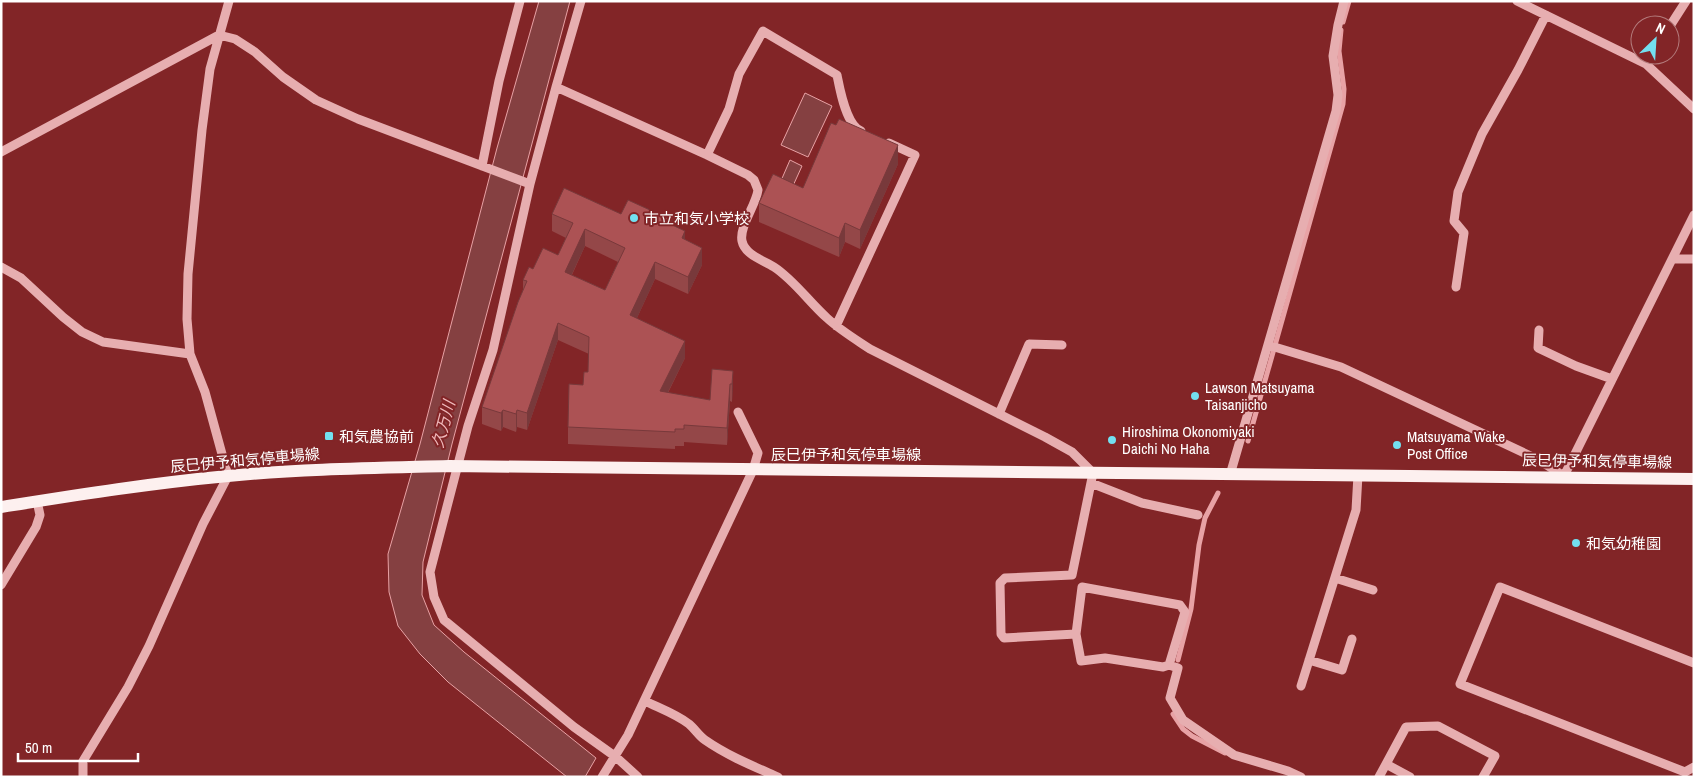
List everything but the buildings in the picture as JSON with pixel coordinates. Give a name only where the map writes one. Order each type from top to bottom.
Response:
[{"type":"main road","name":"辰巳伊予和気停車場線","points":[[1,507],[131,487],[228,476],[322,469],[453,466],[753,470],[1092,478],[1358,475],[1694,479]]},
{"type":"street","points":[[83,777],[84,761],[128,687],[149,646],[199,532],[228,476],[205,392],[190,354],[188,274],[210,69],[229,1]]},
{"type":"street","points":[[484,166],[499,81],[520,1]]},
{"type":"street","points":[[581,1],[528,183],[493,350],[453,466],[430,572],[434,597],[444,620],[574,727],[616,757],[638,777]]},
{"type":"street","points":[[1230,475],[1336,111],[1338,95],[1334,56],[1338,25],[1344,1]]},
{"type":"street","points":[[1516,1],[1630,56]]},
{"type":"street","points":[[1677,15],[1686,1]]},
{"type":"street","points":[[1456,287],[1464,233],[1454,221],[1458,192],[1482,134],[1546,15]]},
{"type":"street","points":[[707,155],[729,109],[739,74],[763,31],[837,76],[847,113],[856,129],[915,155],[836,326]]},
{"type":"street","points":[[1,152],[219,35],[235,39],[255,52],[283,77],[316,100],[358,119],[528,183]]},
{"type":"street","points":[[1647,65],[1694,110]]},
{"type":"street","points":[[556,87],[748,175],[757,184],[757,195],[743,230],[742,240],[745,248],[754,256],[784,274],[836,326],[870,349],[1072,452],[1092,478],[1142,503],[1198,515]]},
{"type":"street","points":[[1268,345],[1341,367],[1537,459],[1564,476],[1694,215]]},
{"type":"street","points":[[1672,259],[1694,259]]},
{"type":"street","points":[[1,267],[22,278],[63,317],[82,332],[104,342],[190,354]]},
{"type":"street","points":[[1539,330],[1538,348],[1576,366],[1612,379]]},
{"type":"street","points":[[998,414],[1029,344],[1062,345]]},
{"type":"street","points":[[602,777],[616,757],[645,700],[753,470],[758,453],[738,412]]},
{"type":"street","points":[[1301,686],[1356,510],[1358,475]]},
{"type":"street","points":[[1072,575],[1092,478]]},
{"type":"street","points":[[1,585],[36,527],[40,515],[38,501]]},
{"type":"street","points":[[1072,575],[1082,587],[1180,605],[1185,612],[1170,665]]},
{"type":"street","points":[[1072,575],[1005,578],[1000,582],[1001,634],[1004,638],[1076,634]]},
{"type":"street","points":[[1335,578],[1373,590]]},
{"type":"street","points":[[1082,587],[1076,634],[1081,661],[1105,658],[1163,667],[1170,665],[1178,668],[1170,698],[1183,720],[1234,755],[1288,771],[1301,777]]},
{"type":"street","points":[[1694,662],[1500,587],[1460,684],[1685,772],[1694,767]]},
{"type":"street","points":[[1309,660],[1342,670],[1352,639]]},
{"type":"street","points":[[645,700],[681,718],[690,724],[704,739],[744,763],[778,777]]},
{"type":"street","points":[[1379,777],[1406,727],[1438,726],[1495,756],[1483,777]]},
{"type":"street","points":[[1386,764],[1410,777]]},
{"type":"water","name":"久万川","points":[[539,1],[570,1],[452,444],[423,562],[422,595],[434,625],[464,652],[596,758],[585,777],[567,777],[448,682],[420,654],[398,626],[389,592],[388,554],[420,444],[497,148]]},
{"type":"water","points":[[805,93],[832,106],[808,157],[781,145]]},
{"type":"water","points":[[790,160],[802,166],[792,188],[780,183]]},
{"type":"waterway","points":[[1343,22],[1349,1]]},
{"type":"waterway","points":[[1248,441],[1343,104],[1344,89],[1339,51],[1341,30]]},
{"type":"waterway","points":[[1178,660],[1191,609],[1199,545],[1205,518],[1218,493]]},
{"type":"waterway","points":[[1173,714],[1183,729],[1192,736],[1225,753]]},
{"type":"place","name":"市立和気小学校","points":[[634,218]]},
{"type":"place","name":"Lawson Matsuyama Taisanjicho","points":[[1195,396]]},
{"type":"place","name":"和気農協前","points":[[329,436]]},
{"type":"place","name":"Hiroshima Okonomiyaki Daichi No Haha","points":[[1112,440]]},
{"type":"place","name":"Matsuyama Wake Post Office","points":[[1397,445]]},
{"type":"place","name":"和気幼稚園","points":[[1576,543]]}]
